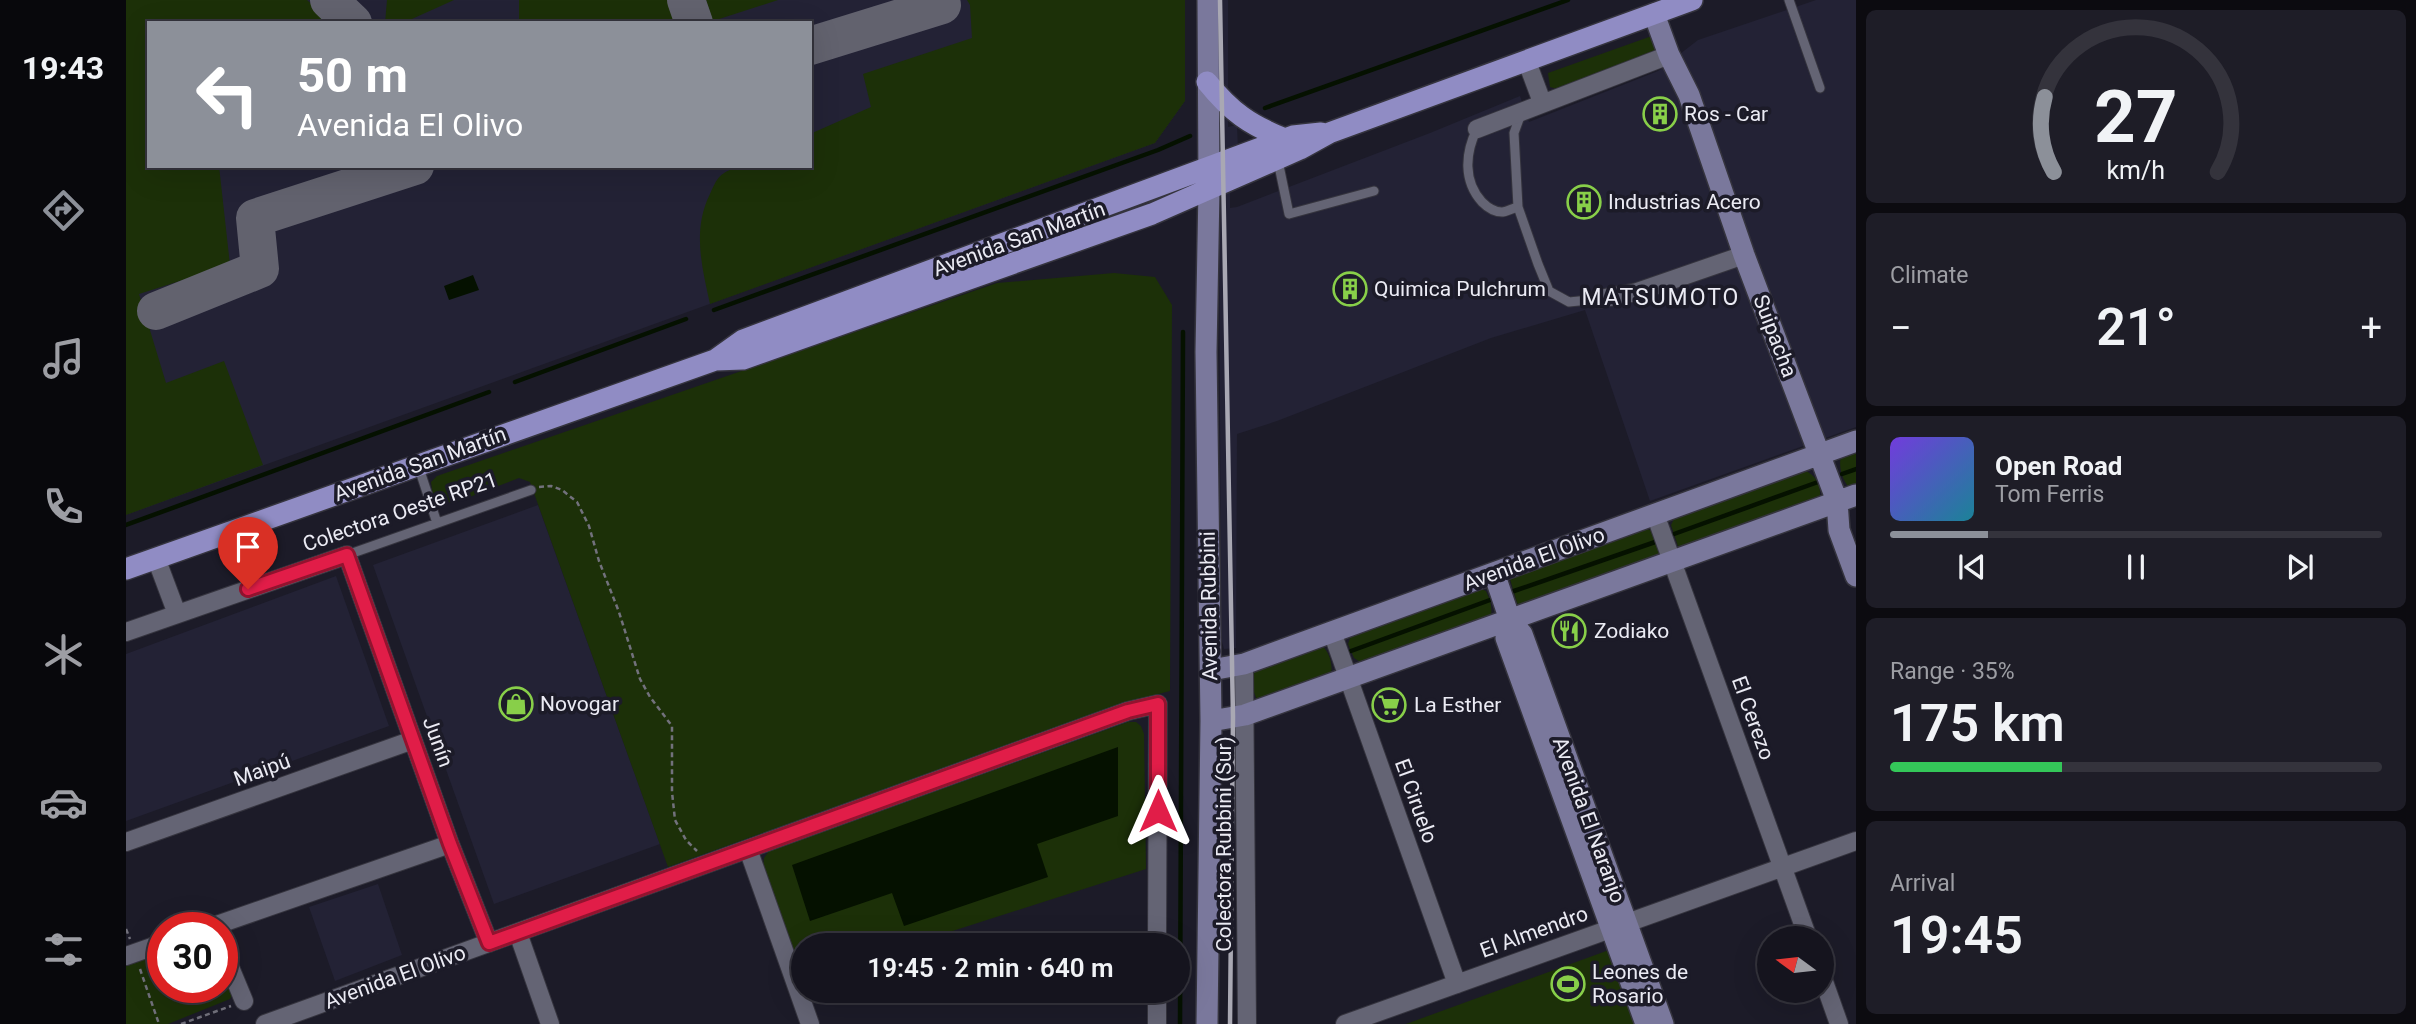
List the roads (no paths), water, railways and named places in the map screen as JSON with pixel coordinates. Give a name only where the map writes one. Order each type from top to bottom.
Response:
[{"type":"main road","name":"Avenida San Martín","points":[[126,569],[715,360],[743,359],[1152,214],[1209,178],[1282,149],[1692,0]]},
{"type":"main road","points":[[1208,82],[1221,99],[1244,120],[1282,149]]},
{"type":"street","name":"Avenida Rubbini","points":[[1207,1024],[1211,721],[1206,362],[1208,0]]},
{"type":"street","name":"Suipacha","points":[[1654,14],[1669,55],[1689,95],[1744,255],[1820,455],[1847,498]]},
{"type":"street","points":[[1477,129],[1669,55]]},
{"type":"street","points":[[1527,62],[1542,102]]},
{"type":"street","points":[[1599,299],[1637,292],[1744,255]]},
{"type":"street","name":"Avenida El Olivo","points":[[1210,670],[1244,664],[1856,441]]},
{"type":"street","points":[[1847,498],[1856,523]]},
{"type":"street","points":[[1211,721],[1245,715],[1847,498]]},
{"type":"street","points":[[1847,498],[1839,530],[1856,576]]},
{"type":"street","name":"El Cerezo","points":[[1656,514],[1804,926]]},
{"type":"street","name":"Colectora Oeste RP21","points":[[126,632],[347,555]]},
{"type":"street","name":"Junín","points":[[347,555],[450,844],[489,943]]},
{"type":"street","points":[[156,558],[177,614]]},
{"type":"street","name":"Avenida El Naranjo","points":[[1494,573],[1510,620],[1522,634],[1619,926],[1646,1024]]},
{"type":"street","name":"El Ciruelo","points":[[1332,632],[1457,984]]},
{"type":"street","name":"Colectora Rubbini (Sur)","points":[[1244,664],[1247,1024]]},
{"type":"street","name":"Avenida El Olivo","points":[[265,1024],[291,1020],[489,943],[1128,711],[1158,704],[1157,933]]},
{"type":"street","name":"Maipú","points":[[126,842],[413,740]]},
{"type":"street","name":"El Almendro","points":[[1345,1024],[1856,841]]},
{"type":"street","points":[[238,918],[450,844]]},
{"type":"street","points":[[748,849],[810,1024]]},
{"type":"street","name":"Avenida El Naranjo","points":[[1619,926],[1663,1024]]},
{"type":"street","points":[[518,933],[551,1024]]},
{"type":"street","points":[[130,955],[147,949]]},
{"type":"street","points":[[238,987],[244,1001]]},
{"type":"street","points":[[1157,1003],[1157,1024]]},
{"type":"street","points":[[1832,1003],[1839,1024]]},
{"type":"lane","points":[[1789,0],[1820,88]]},
{"type":"lane","points":[[1523,110],[1514,133],[1518,207],[1549,291],[1569,302],[1599,299]]},
{"type":"lane","points":[[1477,129],[1469,145],[1467,168],[1473,192],[1487,208],[1501,212],[1518,207]]},
{"type":"lane","points":[[1282,149],[1289,214],[1374,191]]},
{"type":"lane","points":[[418,465],[437,523]]},
{"type":"lane","name":"Colectora Oeste RP21","points":[[347,555],[531,491]]},
{"type":"waterway","points":[[1265,108],[1568,0]]},
{"type":"waterway","points":[[714,310],[1158,150],[1190,136]]},
{"type":"waterway","points":[[515,382],[686,319]]},
{"type":"waterway","points":[[1180,1024],[1183,332]]},
{"type":"waterway","points":[[126,525],[489,392]]},
{"type":"waterway","points":[[1842,474],[1856,469]]},
{"type":"waterway","points":[[1674,534],[1818,482]]},
{"type":"waterway","points":[[1514,591],[1658,541]]},
{"type":"waterway","points":[[1351,651],[1490,600]]},
{"type":"railway","points":[[1220,0],[1233,717],[1230,1024]]},
{"type":"place","name":"Ros - Car","points":[[1660,114]]},
{"type":"place","name":"Industrias Acero","points":[[1584,202]]},
{"type":"place","name":"Quimica Pulchrum","points":[[1350,289]]},
{"type":"place","name":"Zodiako","points":[[1569,631]]},
{"type":"place","name":"Novogar","points":[[516,704]]},
{"type":"place","name":"La Esther","points":[[1389,705]]},
{"type":"place","name":"Leones de Rosario","points":[[1568,984]]},
{"type":"district","name":"MATSUMOTO","points":[[1661,297]]}]
